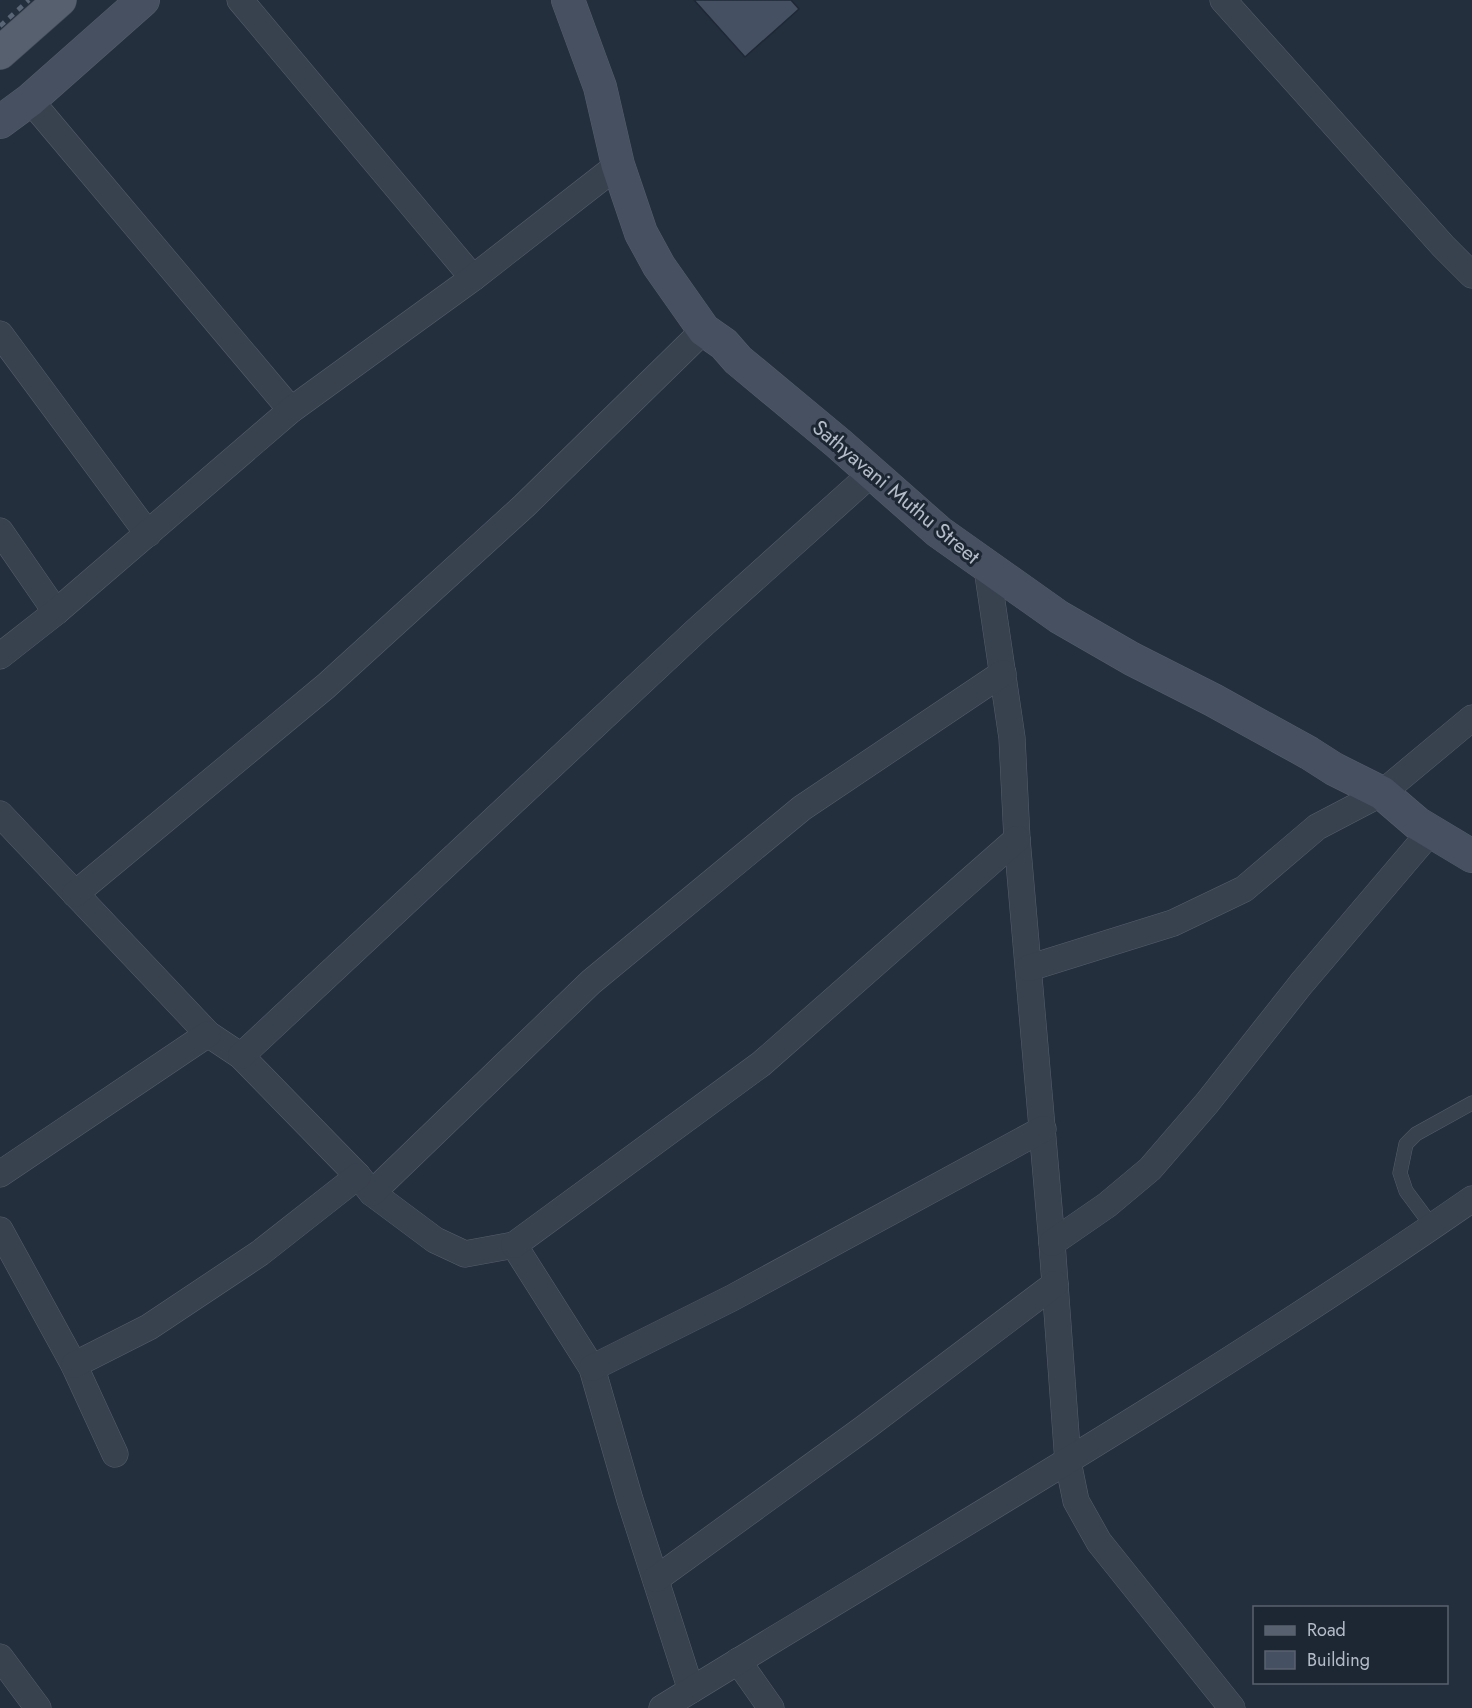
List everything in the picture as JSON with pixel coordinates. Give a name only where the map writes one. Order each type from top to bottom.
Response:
[{"type":"main road","points":[[0,53],[60,0]]},
{"type":"street","points":[[0,122],[30,100],[143,0]]},
{"type":"street","points":[[240,0],[474,278]]},
{"type":"street","name":"Sathyavani Muthu Street","points":[[568,0],[600,87],[618,165],[641,233],[658,266],[704,330],[724,344],[738,360],[939,532],[987,568],[1059,617],[1132,659],[1213,700],[1309,753],[1334,770],[1382,793],[1417,823],[1472,856]]},
{"type":"street","points":[[1223,0],[1443,246],[1472,275]]},
{"type":"street","points":[[30,100],[291,410]]},
{"type":"street","points":[[0,656],[56,612],[291,410],[474,278],[618,165]]},
{"type":"street","points":[[75,894],[326,686],[524,506],[704,330]]},
{"type":"street","points":[[0,334],[148,534]]},
{"type":"street","points":[[241,1056],[697,630],[872,473]]},
{"type":"street","points":[[0,531],[56,612]]},
{"type":"street","points":[[987,568],[1012,738],[1017,839],[1043,1129],[1068,1462],[1076,1501],[1099,1542],[1232,1708]]},
{"type":"street","points":[[74,1365],[149,1328],[365,1184],[591,982],[802,808],[1003,673]]},
{"type":"street","points":[[1029,968],[1173,923],[1244,889],[1317,827],[1382,793],[1472,718]]},
{"type":"street","points":[[0,814],[208,1034],[241,1056],[365,1184],[435,1240],[465,1254],[514,1245],[760,1064],[1017,839]]},
{"type":"street","points":[[1052,1243],[1107,1205],[1150,1169],[1207,1103],[1300,984],[1431,831]]},
{"type":"street","points":[[0,1174],[208,1034]]},
{"type":"street","points":[[592,1368],[732,1298],[1043,1129]]},
{"type":"street","points":[[662,1708],[1068,1462],[1213,1371],[1472,1199]]},
{"type":"street","points":[[0,1230],[74,1365],[115,1454]]},
{"type":"street","points":[[514,1245],[592,1368],[691,1690]]},
{"type":"street","points":[[656,1579],[863,1429],[1055,1284]]},
{"type":"street","points":[[0,1657],[38,1708]]},
{"type":"street","points":[[738,1661],[771,1708]]},
{"type":"lane","points":[[1432,1226],[1406,1191],[1400,1173],[1406,1144],[1416,1134],[1472,1103]]},
{"type":"building","points":[[694,0],[791,0],[799,9],[745,57]]},
{"type":"railway","points":[[0,26],[29,0]]}]
